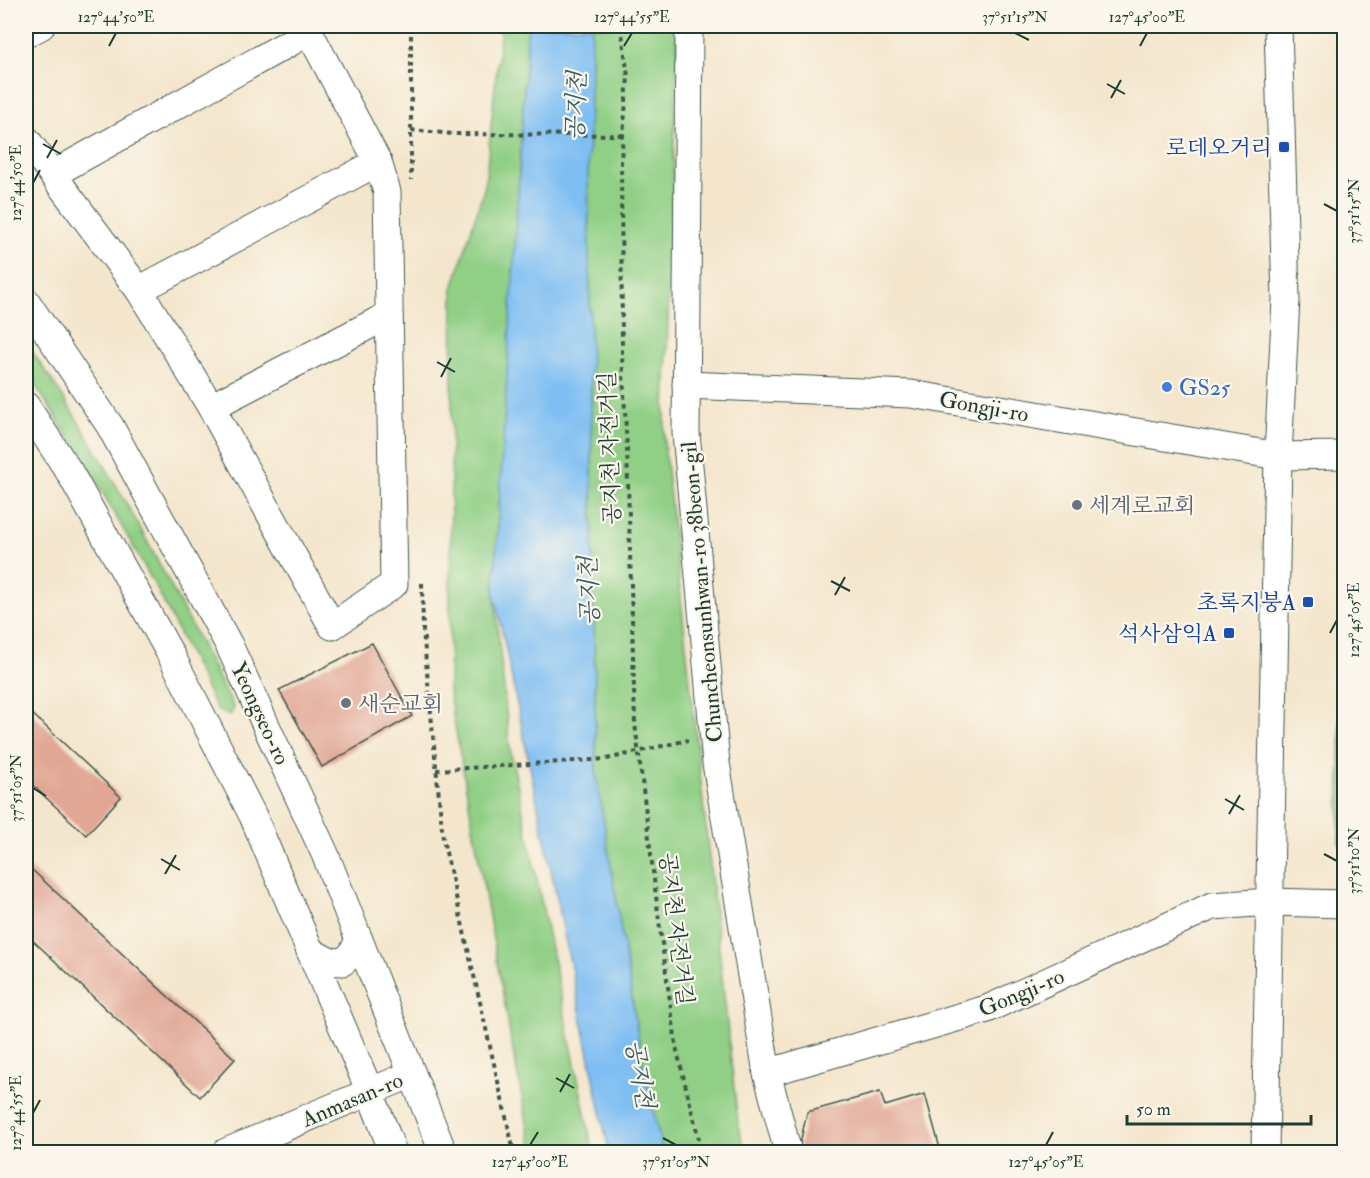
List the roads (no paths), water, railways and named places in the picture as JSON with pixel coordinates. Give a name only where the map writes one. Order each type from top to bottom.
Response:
[{"type":"street","points":[[26,34],[41,26]]},
{"type":"street","name":"Chuncheonsunhwan-ro 38beon-gil","points":[[689,26],[686,433],[716,764],[767,1073],[788,1152]]},
{"type":"street","points":[[1265,1152],[1278,456],[1286,299],[1278,26]]},
{"type":"street","points":[[26,139],[139,290],[211,407],[332,626],[394,584],[387,192],[378,162],[308,29],[53,174]]},
{"type":"street","points":[[139,290],[378,162]]},
{"type":"street","name":"Yeongseo-ro","points":[[26,301],[110,426],[229,645],[325,854],[443,1152]]},
{"type":"street","points":[[211,407],[389,315]]},
{"type":"street","name":"Gongji-ro","points":[[687,385],[911,394],[1278,456],[1344,455]]},
{"type":"street","points":[[26,406],[70,473],[172,657],[253,816],[370,1092],[393,1152]]},
{"type":"street","name":"Gongji-ro","points":[[767,1073],[987,1009],[1212,906],[1270,902],[1344,904]]},
{"type":"street","points":[[310,951],[328,961],[343,962],[352,954],[359,940]]},
{"type":"street","name":"Anmasan-ro","points":[[226,1152],[412,1074]]},
{"type":"water","name":"공지천","points":[[528,26],[592,26],[588,167],[596,774],[643,1066],[663,1152],[609,1152],[494,592]]},
{"type":"place","name":"로데오거리","points":[[1284,147]]},
{"type":"place","name":"GS25","points":[[1167,387]]},
{"type":"place","name":"세계로교회","points":[[1077,505]]},
{"type":"place","name":"초록지붕A","points":[[1308,602]]},
{"type":"place","name":"석사삼익A","points":[[1229,633]]},
{"type":"place","name":"새순교회","points":[[346,703]]}]
